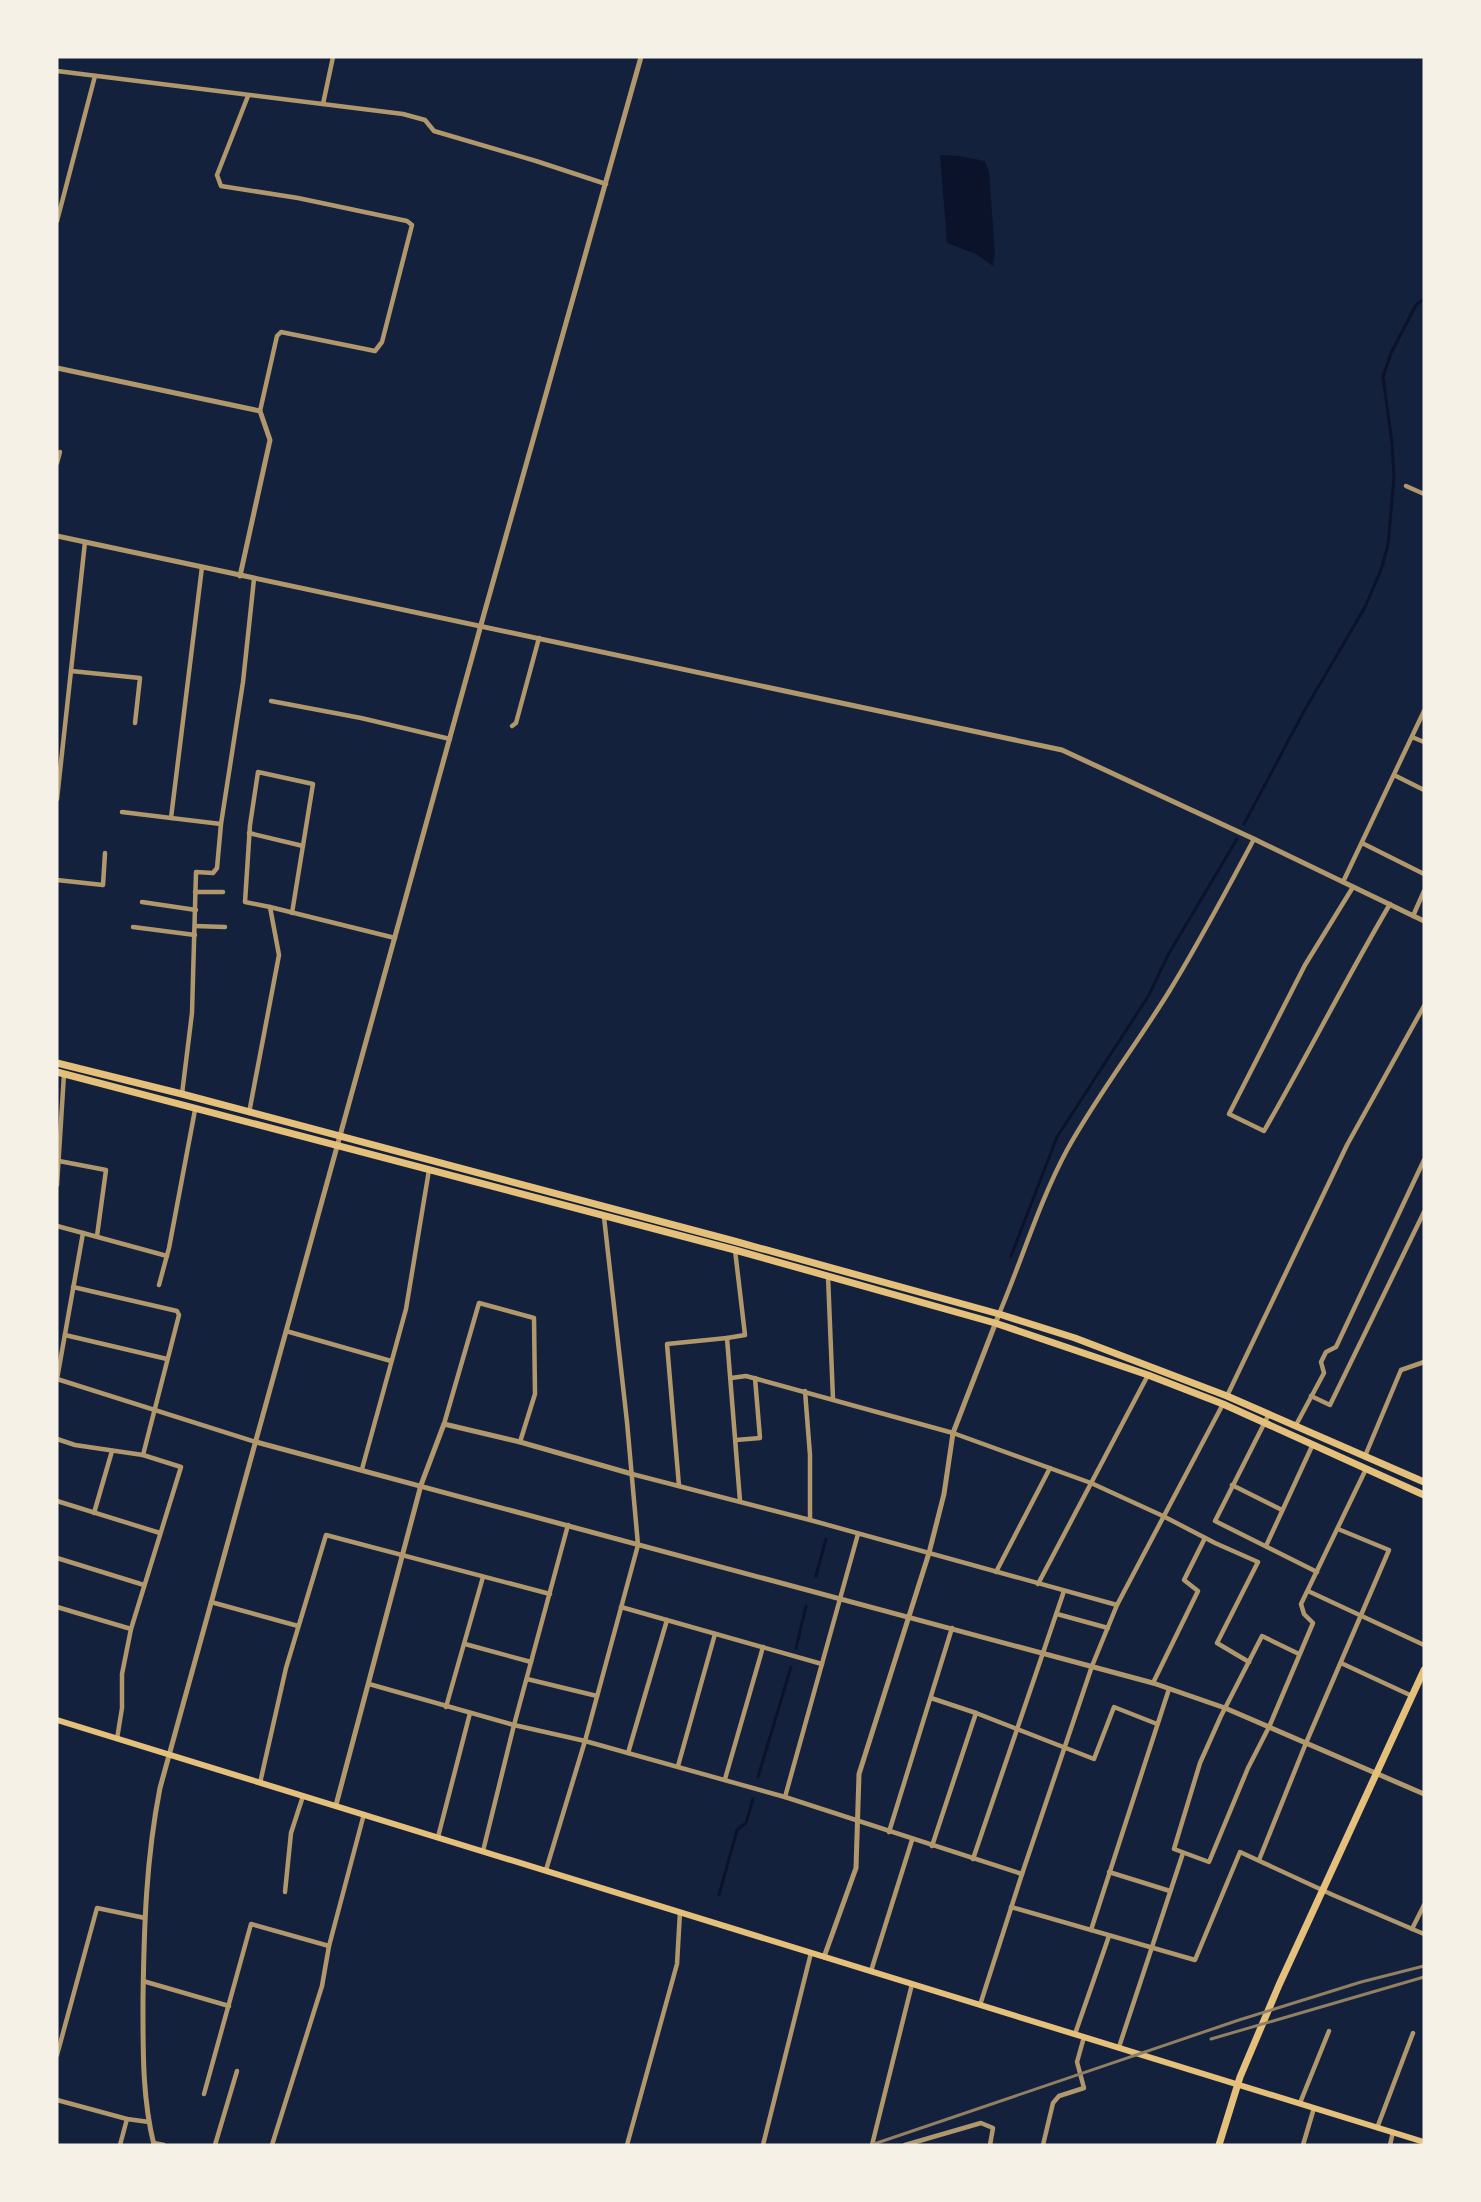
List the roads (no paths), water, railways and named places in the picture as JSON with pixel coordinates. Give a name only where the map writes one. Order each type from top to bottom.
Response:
[{"type":"main road","points":[[57,1063],[340,1136],[999,1314],[1075,1338],[1227,1396],[1424,1482]]},
{"type":"main road","points":[[61,1073],[735,1250],[995,1323],[1148,1375],[1222,1404],[1424,1495]]},
{"type":"main road","points":[[1219,2145],[1238,2084],[1279,1985],[1424,1670]]},
{"type":"main road","points":[[57,1720],[1424,2142]]},
{"type":"street","points":[[322,104],[333,57]]},
{"type":"street","points":[[164,2145],[154,2144],[149,2122],[143,2058],[143,1981],[150,1843],[169,1755],[481,625],[641,57]]},
{"type":"street","points":[[57,71],[403,114],[425,120],[435,131],[606,184]]},
{"type":"street","points":[[57,221],[95,76]]},
{"type":"street","points":[[240,576],[270,440],[260,411],[277,336],[281,332],[375,351],[382,342],[412,225],[407,221],[298,198],[221,186],[217,175],[249,96]]},
{"type":"street","points":[[57,368],[260,411]]},
{"type":"street","points":[[57,463],[60,453]]},
{"type":"street","points":[[1406,486],[1424,494]]},
{"type":"street","points":[[57,536],[1062,750],[1254,838],[1424,921]]},
{"type":"street","points":[[57,799],[84,542]]},
{"type":"street","points":[[171,818],[202,567]]},
{"type":"street","points":[[182,1094],[192,1022],[196,872],[213,873],[218,868],[221,824],[243,682],[254,579]]},
{"type":"street","points":[[512,726],[516,723],[539,638]]},
{"type":"street","points":[[71,671],[140,678],[135,723]]},
{"type":"street","points":[[271,701],[361,718],[450,739]]},
{"type":"street","points":[[1343,882],[1424,711]]},
{"type":"street","points":[[1412,737],[1424,742]]},
{"type":"street","points":[[292,913],[313,784],[258,772],[249,833],[245,902],[395,938]]},
{"type":"street","points":[[1394,775],[1424,790]]},
{"type":"street","points":[[122,812],[221,824]]},
{"type":"street","points":[[249,833],[303,846]]},
{"type":"street","points":[[824,1957],[856,1868],[859,1774],[928,1553],[944,1494],[953,1433],[995,1323],[1067,1150],[1116,1070],[1170,990],[1254,838]]},
{"type":"street","points":[[1362,843],[1424,874]]},
{"type":"street","points":[[57,880],[103,885],[105,853]]},
{"type":"street","points":[[1353,887],[1305,965],[1229,1114],[1264,1131],[1390,904]]},
{"type":"street","points":[[1413,916],[1424,891]]},
{"type":"street","points":[[195,892],[223,892]]},
{"type":"street","points":[[142,902],[196,910]]},
{"type":"street","points":[[249,1113],[279,955],[270,907]]},
{"type":"street","points":[[195,926],[225,927]]},
{"type":"street","points":[[133,927],[195,935]]},
{"type":"street","points":[[1227,1396],[1347,1145],[1424,1006]]},
{"type":"street","points":[[57,1185],[61,1073]]},
{"type":"street","points":[[159,1285],[167,1256],[195,1110]]},
{"type":"street","points":[[1296,1425],[1323,1373],[1321,1362],[1326,1352],[1336,1347],[1424,1160]]},
{"type":"street","points":[[59,1161],[105,1170],[97,1236]]},
{"type":"street","points":[[362,1469],[406,1310],[429,1170]]},
{"type":"street","points":[[1311,1396],[1330,1405],[1424,1212]]},
{"type":"street","points":[[546,1870],[585,1741],[638,1545],[604,1216]]},
{"type":"street","points":[[57,1226],[167,1256]]},
{"type":"street","points":[[83,1233],[57,1379],[256,1442],[1153,1683],[1225,1708],[1424,1794]]},
{"type":"street","points":[[680,1486],[667,1344],[745,1335],[735,1250]]},
{"type":"street","points":[[828,1276],[833,1399]]},
{"type":"street","points":[[73,1287],[177,1311],[179,1315],[143,1455]]},
{"type":"street","points":[[336,1806],[422,1485],[444,1424],[479,1302],[534,1318],[535,1394],[520,1442]]},
{"type":"street","points":[[286,1331],[391,1361]]},
{"type":"street","points":[[65,1335],[167,1359]]},
{"type":"street","points":[[727,1338],[740,1501]]},
{"type":"street","points":[[1365,1456],[1401,1370],[1424,1362]]},
{"type":"street","points":[[1038,1584],[1148,1375]]},
{"type":"street","points":[[731,1378],[746,1376],[755,1378],[953,1433],[1090,1483],[1258,1562],[1216,1643],[1250,1662]]},
{"type":"street","points":[[736,1440],[760,1438],[755,1378]]},
{"type":"street","points":[[805,1391],[810,1455],[810,1520]]},
{"type":"street","points":[[980,2005],[1092,1666],[1117,1605],[1222,1404]]},
{"type":"street","points":[[1269,1414],[1215,1521],[1317,1572]]},
{"type":"street","points":[[444,1424],[740,1501],[1117,1605]]},
{"type":"street","points":[[57,1439],[75,1445],[143,1455],[181,1467],[131,1629],[122,1674],[122,1708],[117,1739]]},
{"type":"street","points":[[1266,1546],[1313,1444]]},
{"type":"street","points":[[94,1513],[112,1450]]},
{"type":"street","points":[[996,1572],[1050,1468]]},
{"type":"street","points":[[1299,1654],[1262,1636],[1200,1763],[1174,1849],[1209,1862],[1313,1623],[1304,1614],[1301,1604],[1366,1469]]},
{"type":"street","points":[[1232,1485],[1282,1510]]},
{"type":"street","points":[[57,1501],[160,1533]]},
{"type":"street","points":[[483,1851],[568,1525]]},
{"type":"street","points":[[1259,1860],[1306,1743],[1389,1550],[1338,1529]]},
{"type":"street","points":[[785,1797],[858,1534]]},
{"type":"street","points":[[260,1784],[286,1668],[326,1536],[550,1594]]},
{"type":"street","points":[[1153,1683],[1198,1591],[1184,1580],[1205,1538]]},
{"type":"street","points":[[57,1558],[144,1585]]},
{"type":"street","points":[[446,1707],[483,1577]]},
{"type":"street","points":[[973,1859],[1065,1591]]},
{"type":"street","points":[[1308,1591],[1424,1646]]},
{"type":"street","points":[[211,1602],[298,1626]]},
{"type":"street","points":[[57,1607],[131,1629]]},
{"type":"street","points":[[621,1607],[822,1664]]},
{"type":"street","points":[[1057,1614],[1108,1628]]},
{"type":"street","points":[[627,1753],[667,1620]]},
{"type":"street","points":[[889,1832],[952,1628]]},
{"type":"street","points":[[678,1766],[715,1634]]},
{"type":"street","points":[[465,1644],[531,1662]]},
{"type":"street","points":[[725,1779],[763,1647]]},
{"type":"street","points":[[1341,1663],[1412,1696]]},
{"type":"street","points":[[527,1679],[597,1696]]},
{"type":"street","points":[[369,1684],[446,1707],[585,1741],[725,1779],[1022,1874]]},
{"type":"street","points":[[1091,1930],[1169,1689]]},
{"type":"street","points":[[931,1698],[1065,1746],[1094,1759],[1114,1707],[1157,1724]]},
{"type":"street","points":[[438,1837],[470,1713]]},
{"type":"street","points":[[932,1846],[976,1713]]},
{"type":"street","points":[[285,1892],[291,1833],[303,1796]]},
{"type":"street","points":[[272,2145],[322,1986],[329,1946],[364,1814]]},
{"type":"street","points":[[871,1971],[912,1839]]},
{"type":"street","points":[[1011,1907],[1195,1960],[1240,1852],[1424,1934]]},
{"type":"street","points":[[1119,2047],[1183,1853]]},
{"type":"street","points":[[1109,1872],[1170,1891]]},
{"type":"street","points":[[1412,1929],[1424,1905]]},
{"type":"street","points":[[57,2055],[97,1908],[145,1918]]},
{"type":"street","points":[[627,2145],[677,1964],[680,1911]]},
{"type":"street","points":[[204,2094],[251,1924],[329,1946]]},
{"type":"street","points":[[1075,2034],[1109,1936]]},
{"type":"street","points":[[763,2145],[811,1953]]},
{"type":"street","points":[[143,1981],[230,2006]]},
{"type":"street","points":[[872,2145],[912,1984]]},
{"type":"street","points":[[1300,2103],[1329,2031]]},
{"type":"street","points":[[1377,2128],[1413,2033]]},
{"type":"street","points":[[1043,2145],[1053,2103],[1059,2096],[1084,2088],[1077,2062],[1084,2037]]},
{"type":"street","points":[[215,2145],[237,2071]]},
{"type":"street","points":[[57,2100],[128,2119],[149,2122]]},
{"type":"street","points":[[1303,2145],[1314,2108]]},
{"type":"street","points":[[120,2145],[128,2119]]},
{"type":"street","points":[[905,2145],[981,2123],[993,2128],[990,2145]]},
{"type":"street","points":[[1390,2145],[1393,2133]]},
{"type":"water","points":[[940,155],[985,161],[989,172],[995,253],[993,266],[976,254],[947,243]]},
{"type":"waterway","points":[[1244,824],[1303,713],[1365,607],[1381,570],[1388,545],[1394,477],[1383,377],[1391,353],[1416,305],[1424,299]]},
{"type":"waterway","points":[[1011,1256],[1057,1137],[1149,995],[1168,955],[1237,839]]},
{"type":"waterway","points":[[816,1576],[826,1539]]},
{"type":"waterway","points":[[796,1648],[806,1606]]},
{"type":"waterway","points":[[758,1777],[791,1667]]},
{"type":"waterway","points":[[719,1895],[737,1830],[746,1823],[753,1799]]},
{"type":"railway","points":[[871,2145],[1239,2020],[1361,1982],[1424,1966]]},
{"type":"railway","points":[[1211,2039],[1424,1977]]}]
